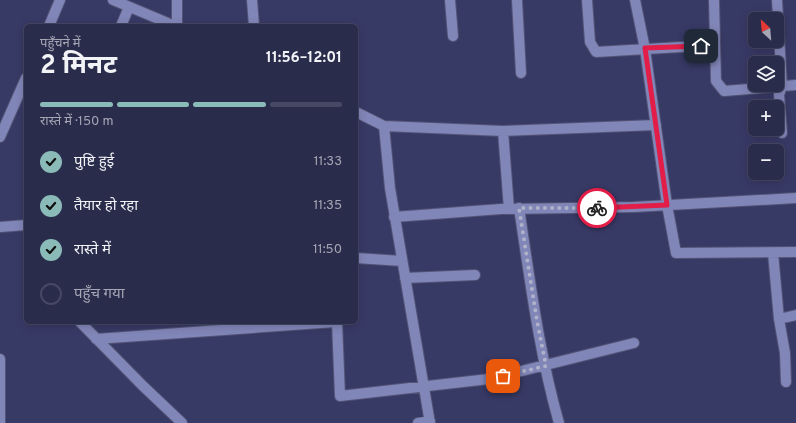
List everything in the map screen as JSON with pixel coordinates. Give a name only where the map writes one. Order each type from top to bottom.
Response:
[{"type":"street","points":[[50,24],[60,0]]},
{"type":"street","points":[[113,0],[171,24]]},
{"type":"street","points":[[176,24],[177,0]]},
{"type":"street","points":[[252,0],[254,24]]},
{"type":"street","points":[[450,0],[453,36]]},
{"type":"street","points":[[517,0],[521,73]]},
{"type":"street","points":[[587,0],[590,42],[596,52],[715,45]]},
{"type":"street","points":[[635,0],[645,48],[667,205],[676,253],[796,252]]},
{"type":"street","points":[[714,0],[716,80],[724,90],[748,88]]},
{"type":"street","points":[[777,0],[780,56]]},
{"type":"street","points":[[122,24],[129,7]]},
{"type":"street","points":[[0,137],[24,83]]},
{"type":"street","points":[[784,86],[796,85]]},
{"type":"street","points":[[358,113],[384,126],[503,131],[656,125]]},
{"type":"street","points":[[384,126],[394,218],[430,422],[418,423]]},
{"type":"street","points":[[503,131],[514,208],[553,403],[559,423]]},
{"type":"street","points":[[394,218],[514,208],[634,207],[796,198]]},
{"type":"street","points":[[0,227],[24,225]]},
{"type":"street","points":[[773,253],[779,319],[785,353],[786,382]]},
{"type":"street","points":[[358,258],[402,261]]},
{"type":"street","points":[[404,278],[475,275]]},
{"type":"street","points":[[779,319],[796,315]]},
{"type":"street","points":[[82,324],[182,423]]},
{"type":"street","points":[[96,339],[308,324]]},
{"type":"street","points":[[336,324],[340,396],[489,379],[634,343]]},
{"type":"street","points":[[0,359],[0,423]]},
{"type":"way so far","points":[[503,376],[546,366],[537,321],[519,208],[597,208]]},
{"type":"route","points":[[597,208],[667,205],[645,48],[701,46]]}]
